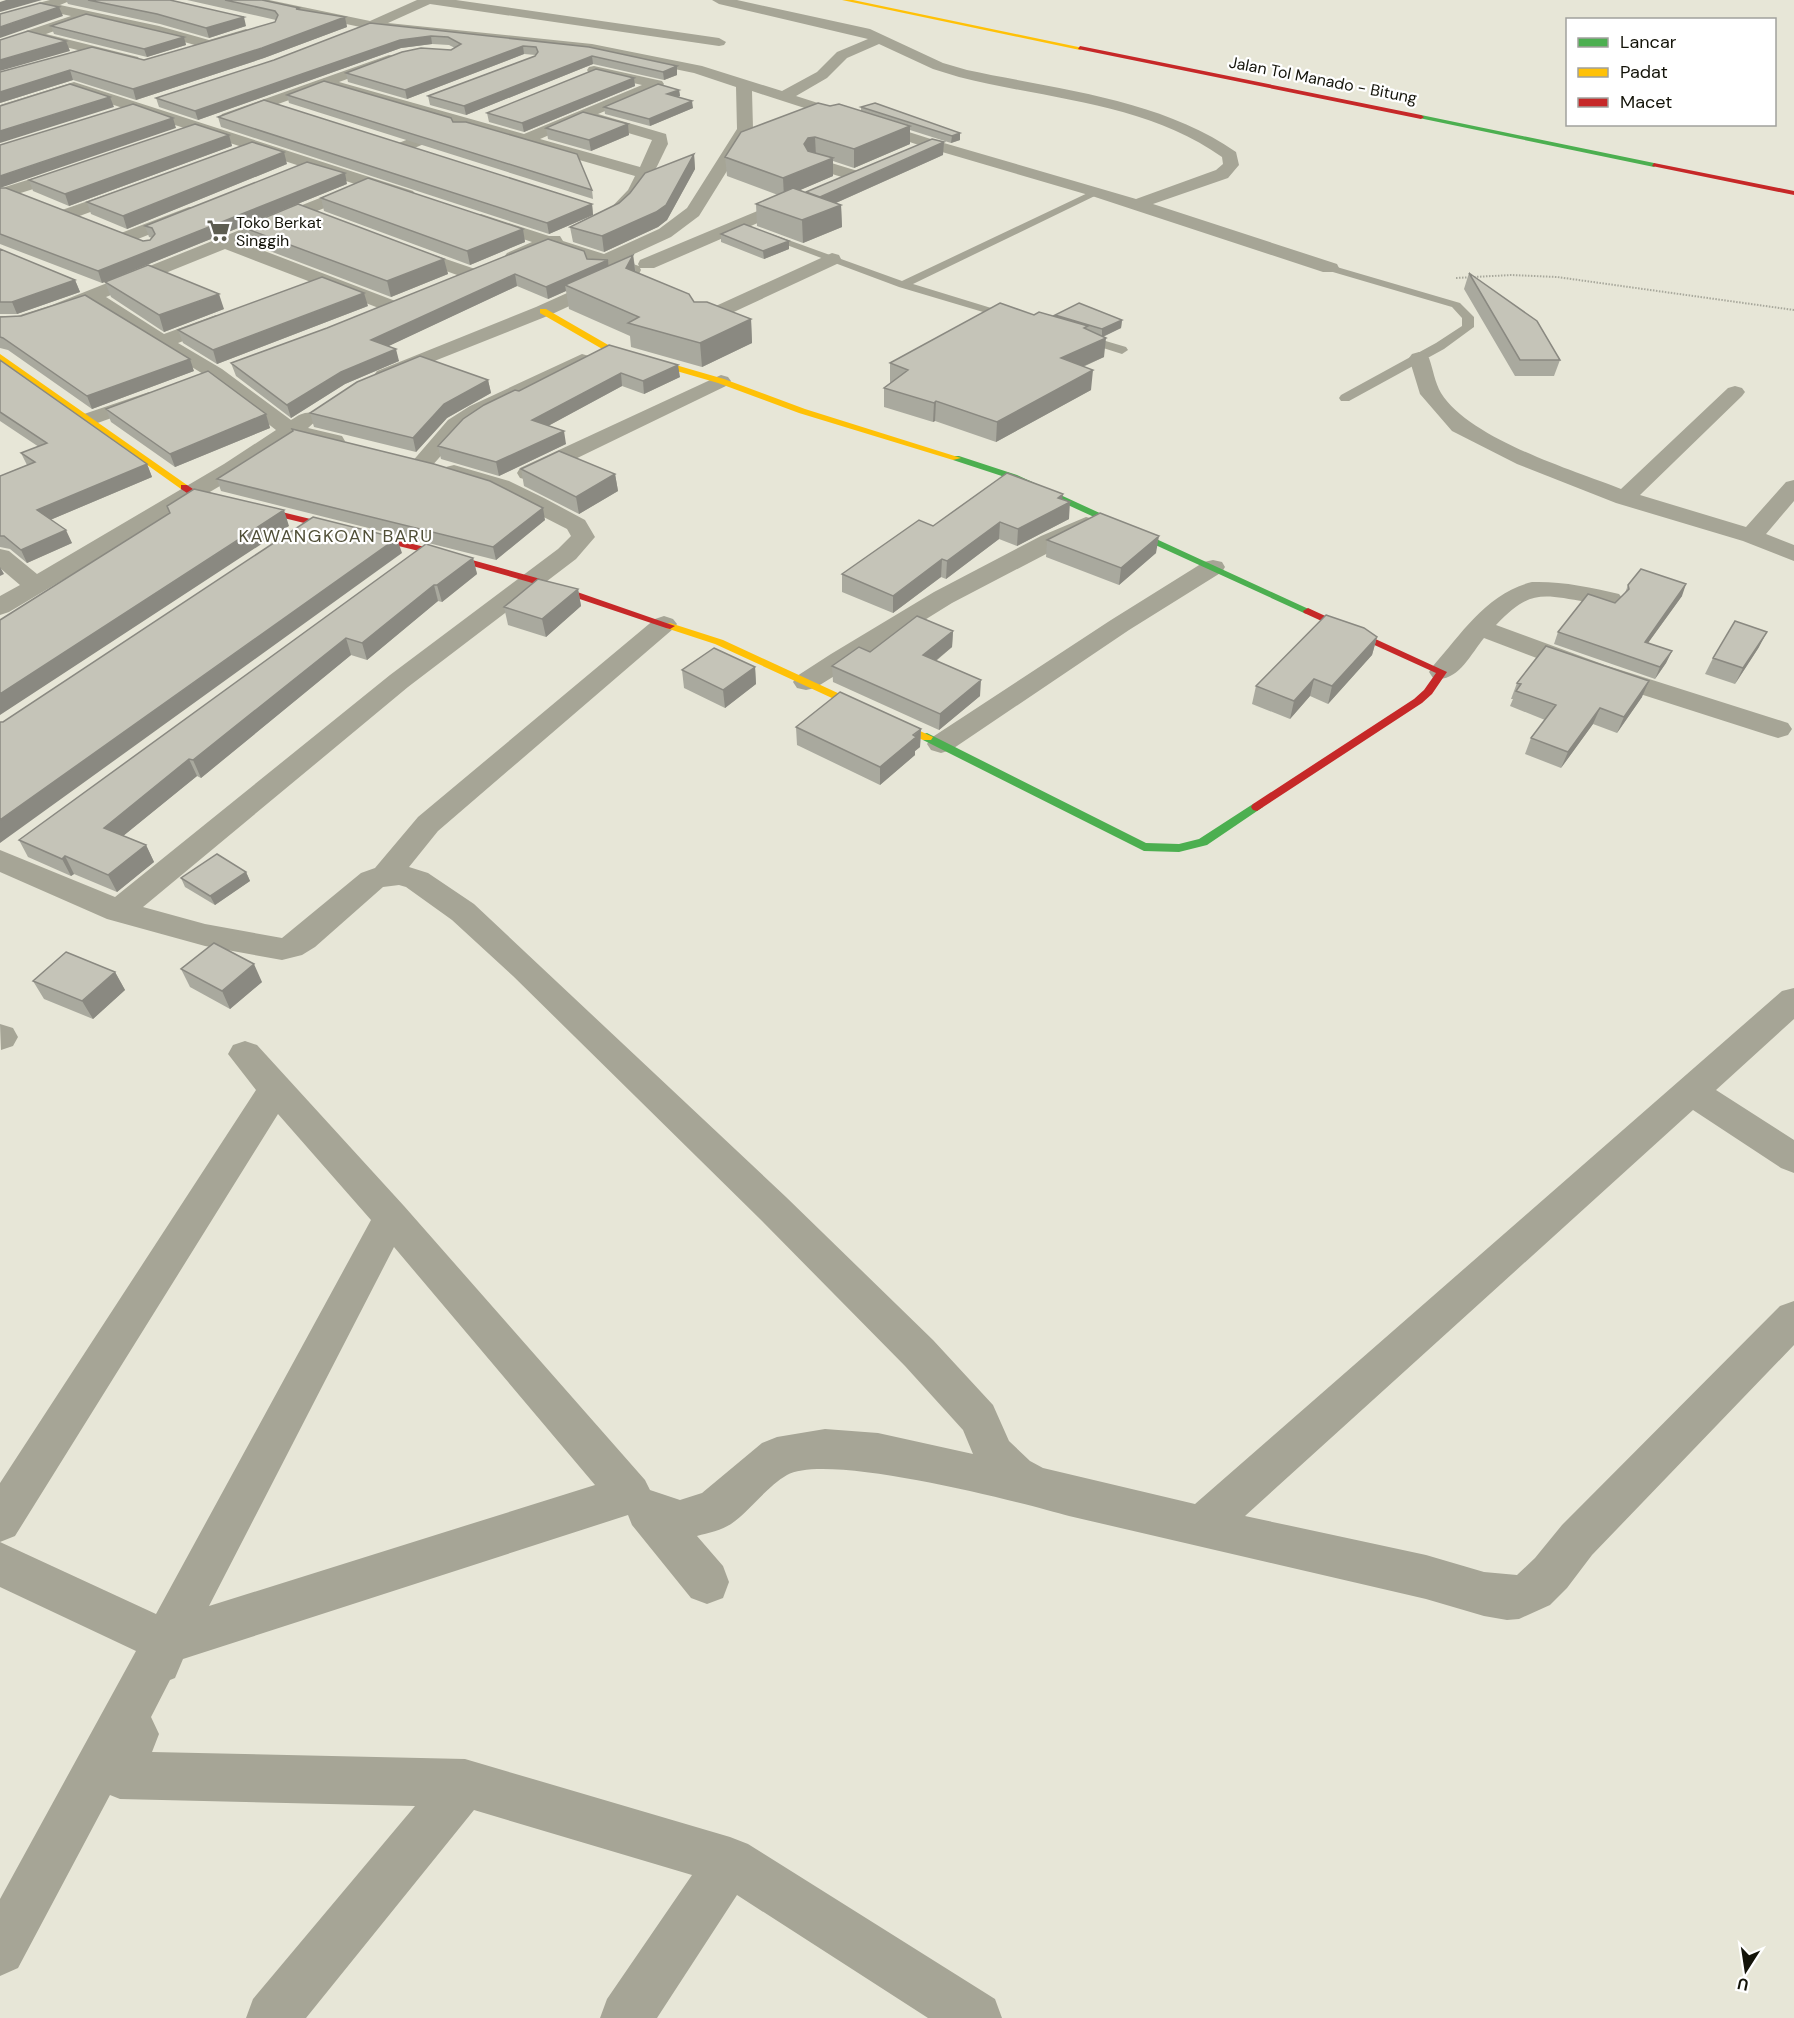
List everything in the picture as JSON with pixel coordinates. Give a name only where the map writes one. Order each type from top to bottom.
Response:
[{"type":"main road","name":"Jalan Tol Manado - Bitung","points":[[845,0],[1794,193]]},
{"type":"main road","points":[[0,356],[92,419],[193,493],[426,550],[533,580],[719,642],[941,744],[1144,847],[1179,848],[1203,842],[1409,707],[1428,692],[1442,672],[1014,477],[802,411],[721,381],[607,348],[543,311]]},
{"type":"street","points":[[64,0],[36,8],[89,15],[159,30],[209,45]]},
{"type":"street","points":[[250,0],[370,25],[592,48],[698,69],[744,86],[931,144],[1137,204],[1330,268]]},
{"type":"street","points":[[348,35],[428,0],[719,42]]},
{"type":"street","points":[[719,0],[865,32],[938,66],[964,74],[1130,109],[1206,138],[1230,155],[1232,165],[1222,174],[1137,204]]},
{"type":"street","points":[[89,15],[26,36],[97,50],[147,64],[116,74]]},
{"type":"street","points":[[186,52],[209,45],[256,24]]},
{"type":"street","points":[[783,97],[822,75],[842,56],[881,38]]},
{"type":"street","points":[[169,138],[325,82],[404,50],[380,44]]},
{"type":"street","points":[[65,59],[97,50]]},
{"type":"street","points":[[526,139],[698,69]]},
{"type":"street","points":[[585,72],[657,84]]},
{"type":"street","points":[[0,110],[95,81]]},
{"type":"street","points":[[325,82],[643,173]]},
{"type":"street","points":[[543,311],[543,302],[552,292],[576,276],[665,233],[693,213],[745,129],[744,86]]},
{"type":"street","points":[[74,87],[427,201]]},
{"type":"street","points":[[409,105],[430,98]]},
{"type":"street","points":[[106,116],[155,99]]},
{"type":"street","points":[[267,103],[289,110]]},
{"type":"street","points":[[339,173],[489,114]]},
{"type":"street","points":[[583,115],[660,137],[660,144],[635,192],[603,214]]},
{"type":"street","points":[[385,140],[427,154]]},
{"type":"street","points":[[909,153],[931,144]]},
{"type":"street","points":[[233,154],[255,146]]},
{"type":"street","points":[[815,163],[860,174],[833,185]]},
{"type":"street","points":[[290,172],[312,164]]},
{"type":"street","points":[[5,193],[84,166]]},
{"type":"street","points":[[0,322],[18,322],[36,317],[91,289],[183,258],[372,183]]},
{"type":"street","points":[[68,214],[146,186]]},
{"type":"street","points":[[5,193],[44,204],[183,258]]},
{"type":"street","points":[[363,386],[400,368],[543,311],[632,270],[812,194]]},
{"type":"street","points":[[127,237],[203,207]]},
{"type":"street","points":[[302,212],[323,219]]},
{"type":"street","points":[[460,213],[632,270]]},
{"type":"street","points":[[441,286],[570,234]]},
{"type":"street","points":[[223,242],[391,306]]},
{"type":"street","points":[[386,243],[471,274]]},
{"type":"street","points":[[703,318],[832,259]]},
{"type":"street","points":[[293,293],[326,280]]},
{"type":"street","points":[[91,289],[162,342],[216,373],[290,430],[352,446]]},
{"type":"street","points":[[362,318],[411,298]]},
{"type":"street","points":[[162,342],[239,313]]},
{"type":"street","points":[[118,911],[399,681],[567,554],[583,537],[577,525],[501,486],[412,461],[456,425],[478,411],[607,348]]},
{"type":"street","points":[[1419,358],[1431,394],[1460,426],[1525,459],[1624,498],[1751,536],[1794,554]]},
{"type":"street","points":[[501,486],[721,381]]},
{"type":"street","points":[[92,419],[164,392]]},
{"type":"street","points":[[1624,498],[1736,392]]},
{"type":"street","points":[[0,608],[193,493],[327,406]]},
{"type":"street","points":[[1751,536],[1794,487]]},
{"type":"street","points":[[806,682],[880,633],[953,591],[1101,517]]},
{"type":"street","points":[[285,542],[315,522]]},
{"type":"street","points":[[397,571],[426,550]]},
{"type":"street","points":[[0,556],[36,586]]},
{"type":"street","points":[[941,744],[1120,625],[1213,567]]},
{"type":"street","points":[[1442,672],[1514,594],[1534,588],[1610,599]]},
{"type":"street","points":[[386,875],[428,824],[664,624]]},
{"type":"street","points":[[1481,628],[1596,671],[1778,729]]},
{"type":"street","points":[[7,856],[118,911],[205,935],[282,948],[304,939],[372,880],[386,875],[400,875],[417,880],[463,912],[524,968],[773,1208],[919,1353],[979,1418],[993,1454],[1015,1475],[1034,1486]]},
{"type":"street","points":[[1202,1526],[1794,1000]]},
{"type":"street","points":[[245,1054],[391,1217],[707,1582]]},
{"type":"street","points":[[0,1521],[276,1088]]},
{"type":"street","points":[[1692,1092],[1794,1158]]},
{"type":"street","points":[[0,1950],[391,1217]]},
{"type":"street","points":[[0,1564],[166,1642],[640,1503],[681,1521],[715,1510],[777,1457],[825,1448],[878,1453],[1034,1486],[1306,1552],[1431,1578],[1493,1597],[1522,1597],[1549,1577],[1577,1540],[1794,1318]]},
{"type":"street","points":[[0,1956],[120,1775],[166,1642]]},
{"type":"street","points":[[120,1775],[465,1783],[730,1862],[976,2018]]},
{"type":"street","points":[[272,2018],[465,1783]]},
{"type":"street","points":[[626,2018],[730,1862]]},
{"type":"lane","points":[[903,285],[1098,192]]},
{"type":"lane","points":[[737,225],[903,285],[1026,322]]},
{"type":"lane","points":[[1330,268],[1456,305],[1468,317],[1468,327],[1419,358],[1345,398]]},
{"type":"lane","points":[[1069,334],[1122,350]]},
{"type":"path","points":[[1447,279],[1511,275],[1557,277],[1794,310]]},
{"type":"building","points":[[88,0],[170,0],[244,17],[206,28],[157,14]]},
{"type":"building","points":[[225,0],[262,0],[299,8],[296,9],[345,17],[262,48],[133,89],[70,70],[0,92],[0,72],[92,47],[144,60],[275,22],[278,15],[275,11]]},
{"type":"building","points":[[40,3],[59,7],[0,27],[0,14]]},
{"type":"building","points":[[86,14],[184,37],[144,49],[51,26]]},
{"type":"building","points":[[370,23],[589,47],[677,66],[663,72],[592,56],[464,106],[428,96],[535,56],[538,52],[536,47],[523,46],[405,90],[346,73],[402,52],[421,48],[451,50],[461,44],[448,37],[431,36],[400,40],[195,111],[156,98],[274,60]]},
{"type":"building","points":[[28,31],[66,41],[0,60],[0,40]]},
{"type":"building","points":[[596,69],[634,78],[522,123],[487,113]]},
{"type":"building","points":[[324,81],[451,118],[453,122],[466,122],[577,154],[592,190],[287,95]]},
{"type":"building","points":[[70,84],[110,97],[0,131],[0,106]]},
{"type":"building","points":[[658,84],[679,90],[667,94],[692,101],[649,119],[604,107]]},
{"type":"building","points":[[264,100],[592,204],[547,223],[218,117]]},
{"type":"building","points":[[818,103],[830,106],[839,104],[910,126],[854,149],[815,137],[808,138],[804,144],[808,151],[833,158],[783,178],[725,157],[741,132]]},
{"type":"building","points":[[875,103],[960,133],[952,136],[861,107]]},
{"type":"building","points":[[133,104],[173,118],[0,176],[0,145]]},
{"type":"building","points":[[583,112],[628,124],[589,140],[546,128]]},
{"type":"building","points":[[195,124],[229,135],[65,194],[29,180]]},
{"type":"building","points":[[932,139],[944,142],[820,197],[806,192]]},
{"type":"building","points":[[252,142],[284,152],[123,216],[87,202]]},
{"type":"building","points":[[694,154],[666,205],[656,212],[602,236],[570,227],[619,203],[645,173]]},
{"type":"building","points":[[307,162],[345,173],[98,271],[0,234],[0,188],[6,188],[143,241],[150,240],[155,234],[152,228],[145,226]]},
{"type":"building","points":[[368,178],[523,229],[467,251],[321,198]]},
{"type":"building","points":[[793,188],[841,205],[802,220],[756,204]]},
{"type":"building","points":[[298,204],[444,259],[387,281],[242,227]]},
{"type":"building","points":[[744,224],[789,241],[763,251],[721,234]]},
{"type":"building","points":[[548,239],[584,251],[587,259],[608,260],[546,287],[515,274],[371,340],[396,349],[341,372],[287,405],[231,363],[327,328]]},
{"type":"building","points":[[0,249],[75,280],[12,302],[0,302]]},
{"type":"building","points":[[633,255],[626,268],[689,294],[694,302],[707,302],[751,319],[700,343],[628,323],[639,317],[565,285]]},
{"type":"building","points":[[148,265],[219,294],[159,315],[105,282]]},
{"type":"building","points":[[1469,273],[1537,321],[1560,360],[1520,360]]},
{"type":"building","points":[[322,277],[364,293],[213,350],[178,330]]},
{"type":"building","points":[[85,295],[190,359],[87,396],[0,337],[0,317],[21,316]]},
{"type":"building","points":[[1000,303],[1034,315],[1039,312],[1088,326],[1084,328],[1106,338],[1061,358],[1093,370],[997,422],[936,401],[934,403],[884,388],[908,370],[890,363]]},
{"type":"building","points":[[1079,303],[1122,320],[1102,329],[1055,315]]},
{"type":"building","points":[[609,345],[678,365],[643,381],[621,373],[532,420],[564,431],[496,462],[438,446],[463,419],[484,405],[515,390],[519,391]]},
{"type":"building","points":[[420,356],[488,380],[444,404],[413,438],[310,413],[357,382]]},
{"type":"building","points":[[0,360],[147,464],[37,510],[66,530],[21,550],[4,536],[0,536],[0,476],[35,462],[21,453],[47,443],[0,412]]},
{"type":"building","points":[[208,371],[266,414],[170,454],[106,409]]},
{"type":"building","points":[[292,429],[434,464],[490,481],[543,508],[493,547],[217,479],[293,431]]},
{"type":"building","points":[[559,451],[615,474],[576,497],[521,469]]},
{"type":"building","points":[[1007,473],[1063,494],[1058,498],[1070,502],[1018,529],[1000,522],[947,561],[942,559],[893,596],[842,574],[919,520],[933,526]]},
{"type":"building","points":[[194,489],[284,510],[0,694],[0,620],[170,513],[167,506]]},
{"type":"building","points":[[1100,513],[1159,536],[1121,568],[1047,540]]},
{"type":"building","points":[[313,517],[397,538],[0,820],[0,722]]},
{"type":"building","points":[[426,544],[473,558],[434,585],[362,643],[346,638],[104,828],[146,845],[108,875],[65,856],[62,859],[19,840]]},
{"type":"building","points":[[1641,569],[1686,584],[1645,642],[1672,651],[1660,667],[1558,632],[1588,594],[1615,603],[1629,589],[1628,585]]},
{"type":"building","points":[[538,579],[578,589],[542,619],[504,607]]},
{"type":"building","points":[[1326,615],[1364,628],[1377,637],[1332,686],[1314,679],[1294,701],[1256,686]]},
{"type":"building","points":[[917,616],[953,631],[923,655],[981,680],[940,714],[832,666],[859,647],[870,652]]},
{"type":"building","points":[[1735,621],[1767,632],[1743,668],[1713,658]]},
{"type":"building","points":[[1546,646],[1649,681],[1624,717],[1600,708],[1568,752],[1531,738],[1556,705],[1516,691],[1521,684],[1517,683]]},
{"type":"building","points":[[714,648],[755,667],[723,690],[682,670]]},
{"type":"building","points":[[840,692],[921,729],[913,735],[916,737],[880,767],[796,727]]},
{"type":"building","points":[[217,854],[246,872],[210,896],[181,878]]},
{"type":"building","points":[[214,943],[254,964],[222,991],[181,969]]},
{"type":"building","points":[[66,952],[115,972],[82,1001],[33,981]]},
{"type":"traffic: fast","points":[[1421,117],[1654,165]]},
{"type":"traffic: fast","points":[[956,458],[1014,477],[1308,611]]},
{"type":"traffic: fast","points":[[927,737],[1144,847],[1179,848],[1203,842],[1257,807]]},
{"type":"traffic: slow","points":[[845,0],[1080,48]]},
{"type":"traffic: slow","points":[[543,311],[607,348],[721,381],[802,411],[956,458]]},
{"type":"traffic: slow","points":[[0,356],[184,487]]},
{"type":"traffic: slow","points":[[670,626],[719,642],[927,737]]},
{"type":"traffic: jam","points":[[1080,48],[1421,117]]},
{"type":"traffic: jam","points":[[1654,165],[1794,193]]},
{"type":"traffic: jam","points":[[184,487],[193,493],[426,550],[533,580],[670,626]]},
{"type":"traffic: jam","points":[[1257,807],[1418,701],[1428,692],[1442,672],[1308,611]]},
{"type":"place","name":"Toko Berkat Singgih","points":[[218,231]]},
{"type":"district","name":"KAWANGKOAN BARU","points":[[336,536]]}]
